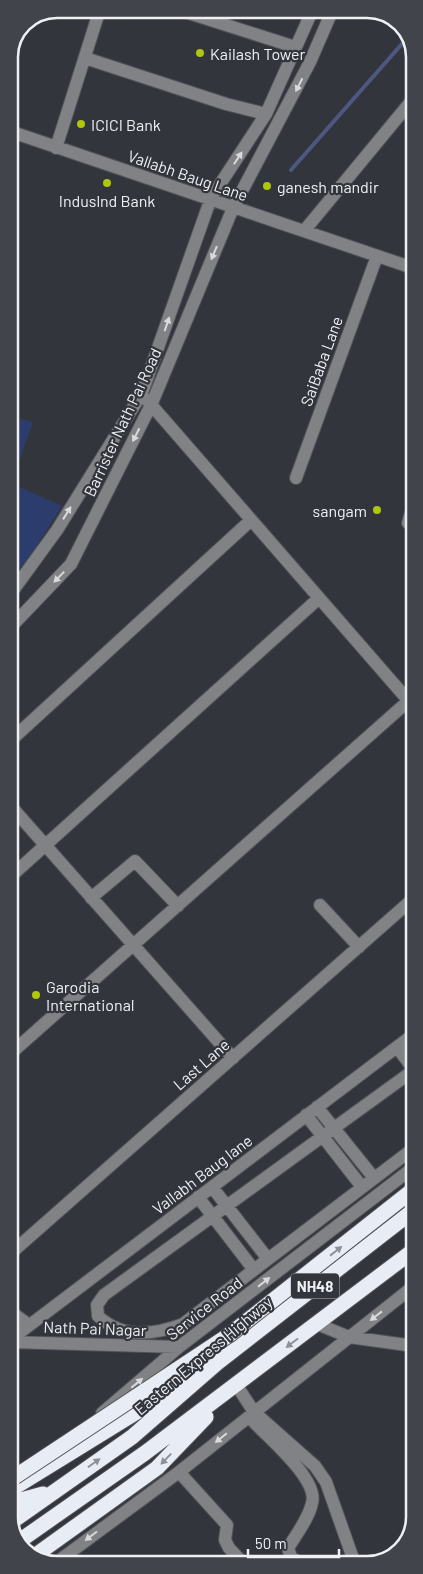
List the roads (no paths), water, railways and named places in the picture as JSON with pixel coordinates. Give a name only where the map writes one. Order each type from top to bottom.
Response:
[{"type":"highway","points":[[17,1481],[229,1335],[406,1195]]},
{"type":"highway","name":"Eastern Express Highway","points":[[17,1517],[132,1437],[217,1363],[406,1216]]},
{"type":"highway","name":"NH48","points":[[24,1538],[237,1386],[406,1256]]},
{"type":"highway","points":[[17,1482],[217,1363]]},
{"type":"highway","points":[[39,1553],[157,1468],[237,1386]]},
{"type":"highway","points":[[17,1501],[54,1491]]},
{"type":"street","points":[[56,148],[97,18]]},
{"type":"street","points":[[204,18],[295,47]]},
{"type":"street","points":[[17,585],[57,530],[141,395],[211,198],[266,114],[309,18]]},
{"type":"street","name":"Barrister Nath Pai Road","points":[[17,621],[71,564],[152,403],[233,208],[298,87],[329,18]]},
{"type":"street","points":[[85,58],[226,104],[266,114]]},
{"type":"street","points":[[304,231],[406,107]]},
{"type":"street","name":"Vallabh Baug Lane","points":[[17,134],[211,198],[233,208],[406,266]]},
{"type":"street","name":"SaiBaba Lane","points":[[296,478],[377,256]]},
{"type":"street","points":[[141,395],[152,403],[250,521],[406,695]]},
{"type":"street","points":[[17,735],[250,521]]},
{"type":"street","points":[[17,871],[318,599]]},
{"type":"street","points":[[17,1049],[406,707]]},
{"type":"street","points":[[17,813],[233,1058]]},
{"type":"street","points":[[90,898],[135,861],[178,906]]},
{"type":"street","points":[[320,905],[359,947]]},
{"type":"street","name":"Last Lane","points":[[17,1248],[406,905]]},
{"type":"street","name":"Vallabh Baug lane","points":[[17,1335],[406,1040]]},
{"type":"street","points":[[397,1047],[406,1059]]},
{"type":"street","points":[[406,1076],[104,1295],[97,1306],[98,1316],[108,1325],[122,1332],[142,1334],[165,1330],[183,1324],[406,1154]]},
{"type":"street","points":[[317,1107],[374,1178]]},
{"type":"street","points":[[306,1116],[362,1187]]},
{"type":"street","name":"Service Road","points":[[17,1481],[179,1347],[406,1172]]},
{"type":"street","points":[[212,1186],[268,1259]]},
{"type":"street","points":[[198,1198],[254,1270]]},
{"type":"street","points":[[112,1262],[124,1280]]},
{"type":"street","points":[[65,1556],[179,1472],[406,1292]]},
{"type":"street","points":[[17,1317],[29,1325]]},
{"type":"street","points":[[317,1324],[349,1337],[406,1345]]},
{"type":"street","name":"Nath Pai Nagar","points":[[17,1341],[179,1347]]},
{"type":"street","points":[[237,1386],[251,1414],[303,1474],[312,1488],[313,1503],[288,1548],[291,1556]]},
{"type":"street","points":[[251,1414],[315,1466],[326,1482],[352,1556]]},
{"type":"street","points":[[179,1472],[227,1525],[225,1540],[229,1548],[237,1556]]},
{"type":"waterway","points":[[291,170],[403,42]]},
{"type":"place","name":"Kailash Tower","points":[[200,53]]},
{"type":"place","name":"ICICI Bank","points":[[81,124]]},
{"type":"place","name":"Induslnd Bank","points":[[107,183]]},
{"type":"place","name":"ganesh mandir","points":[[267,186]]},
{"type":"place","name":"sangam","points":[[377,510]]},
{"type":"place","name":"Garodia International","points":[[36,995]]}]
